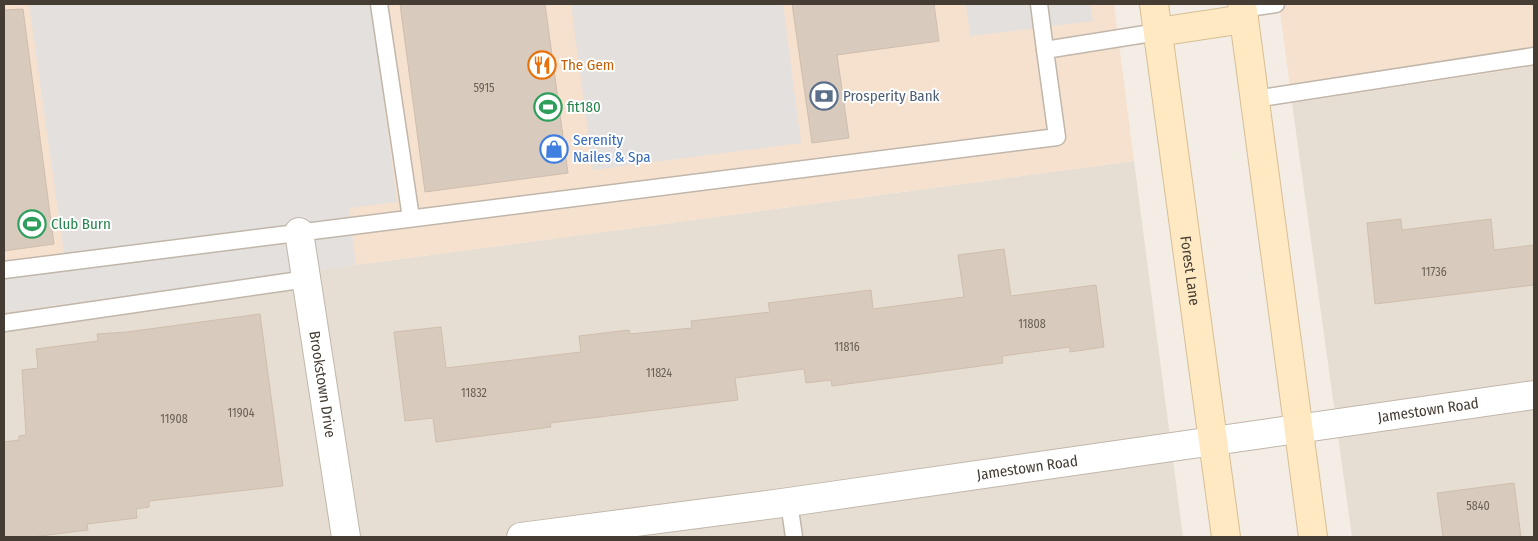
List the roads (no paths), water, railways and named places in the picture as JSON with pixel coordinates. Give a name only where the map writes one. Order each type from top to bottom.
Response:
[{"type":"main road","name":"Forest Lane","points":[[1154,4],[1226,537]]},
{"type":"main road","points":[[1158,32],[1242,11],[1313,537]]},
{"type":"street","name":"Brookstown Drive","points":[[299,232],[346,537]]},
{"type":"street","name":"Jamestown Road","points":[[521,537],[789,502],[1534,395]]},
{"type":"lane","points":[[379,4],[411,218]]},
{"type":"lane","points":[[4,270],[1057,137],[1039,4]]},
{"type":"lane","points":[[1242,11],[1276,4]]},
{"type":"lane","points":[[1045,50],[1158,32]]},
{"type":"lane","points":[[1255,99],[1534,56]]},
{"type":"lane","points":[[4,323],[307,279]]},
{"type":"lane","points":[[789,502],[794,537]]},
{"type":"place","name":"The Gem","points":[[542,65]]},
{"type":"place","name":"Prosperity Bank","points":[[824,96]]},
{"type":"place","name":"fit180","points":[[548,107]]},
{"type":"place","name":"Serenity Nailes & Spa","points":[[554,149]]},
{"type":"place","name":"Club Burn","points":[[32,224]]}]
